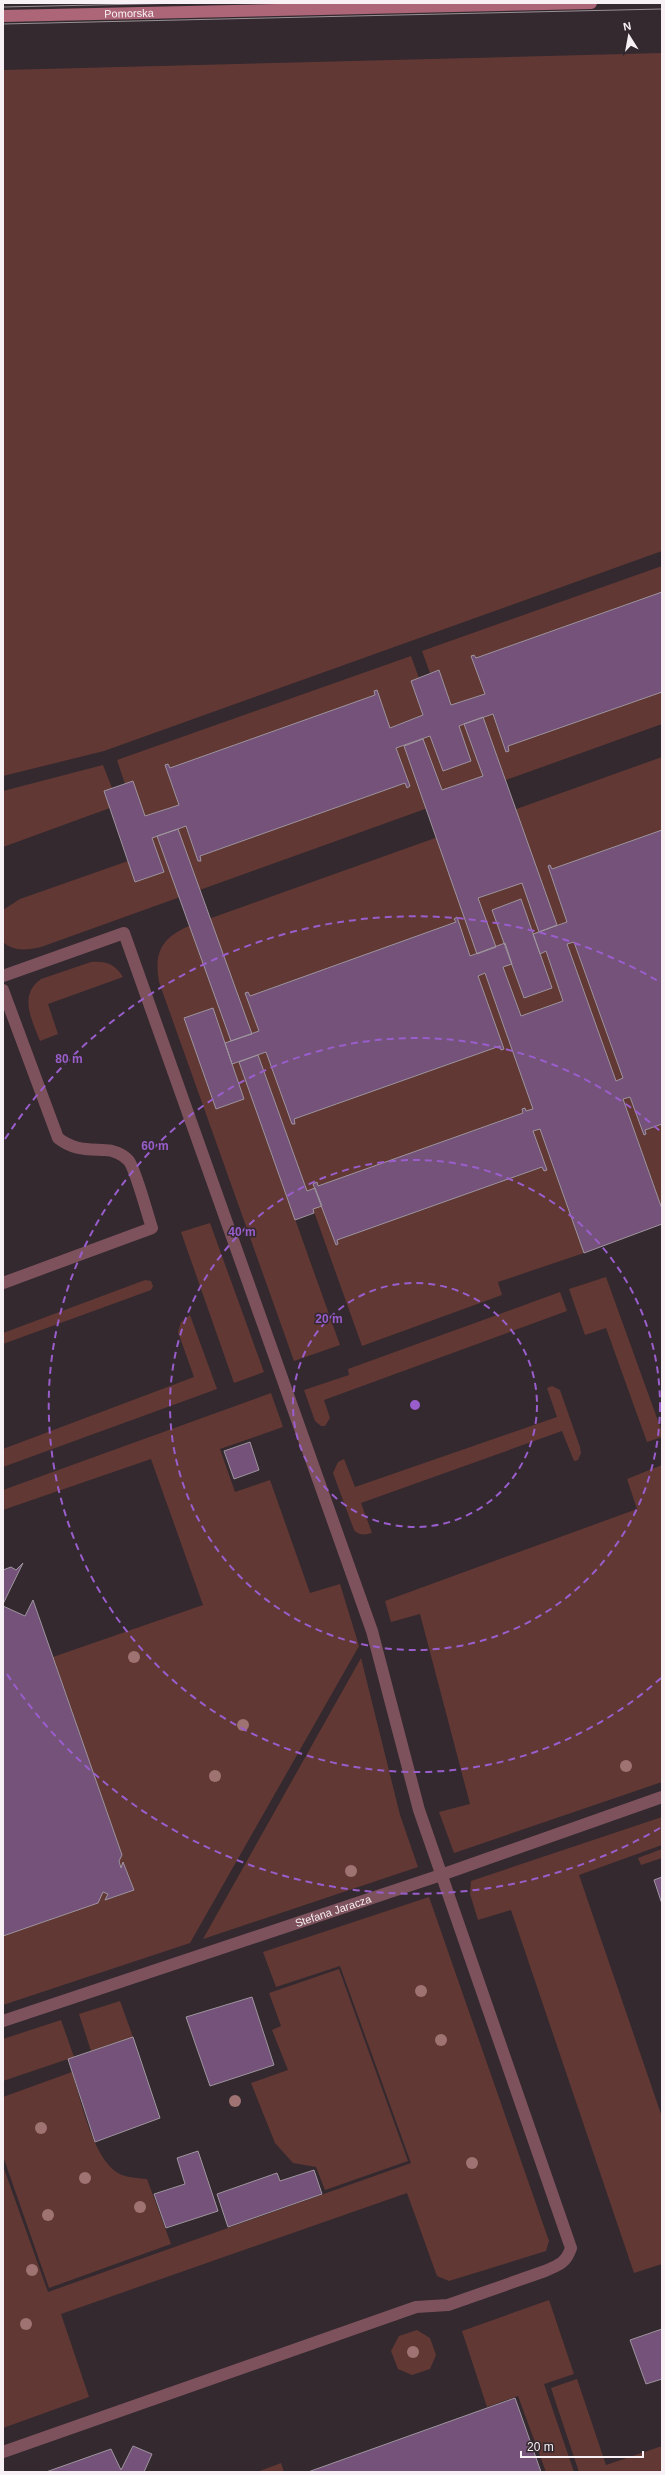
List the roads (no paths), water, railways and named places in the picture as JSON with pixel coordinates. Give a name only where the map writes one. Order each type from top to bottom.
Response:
[{"type":"street","name":"Pomorska","points":[[3,16],[591,3]]},
{"type":"street","points":[[3,976],[124,933],[372,1632],[419,1810],[569,2238],[571,2248],[568,2259],[553,2268],[448,2305],[416,2307],[3,2452]]},
{"type":"street","points":[[3,990],[58,1138],[68,1145],[85,1150],[106,1150],[119,1153],[129,1161],[152,1228],[3,1283]]},
{"type":"street","name":"Stefana Jaracza","points":[[3,2021],[441,1875],[662,1797]]},
{"type":"tram line","points":[[3,7],[188,3]]},
{"type":"tram line","points":[[3,24],[662,9]]}]
